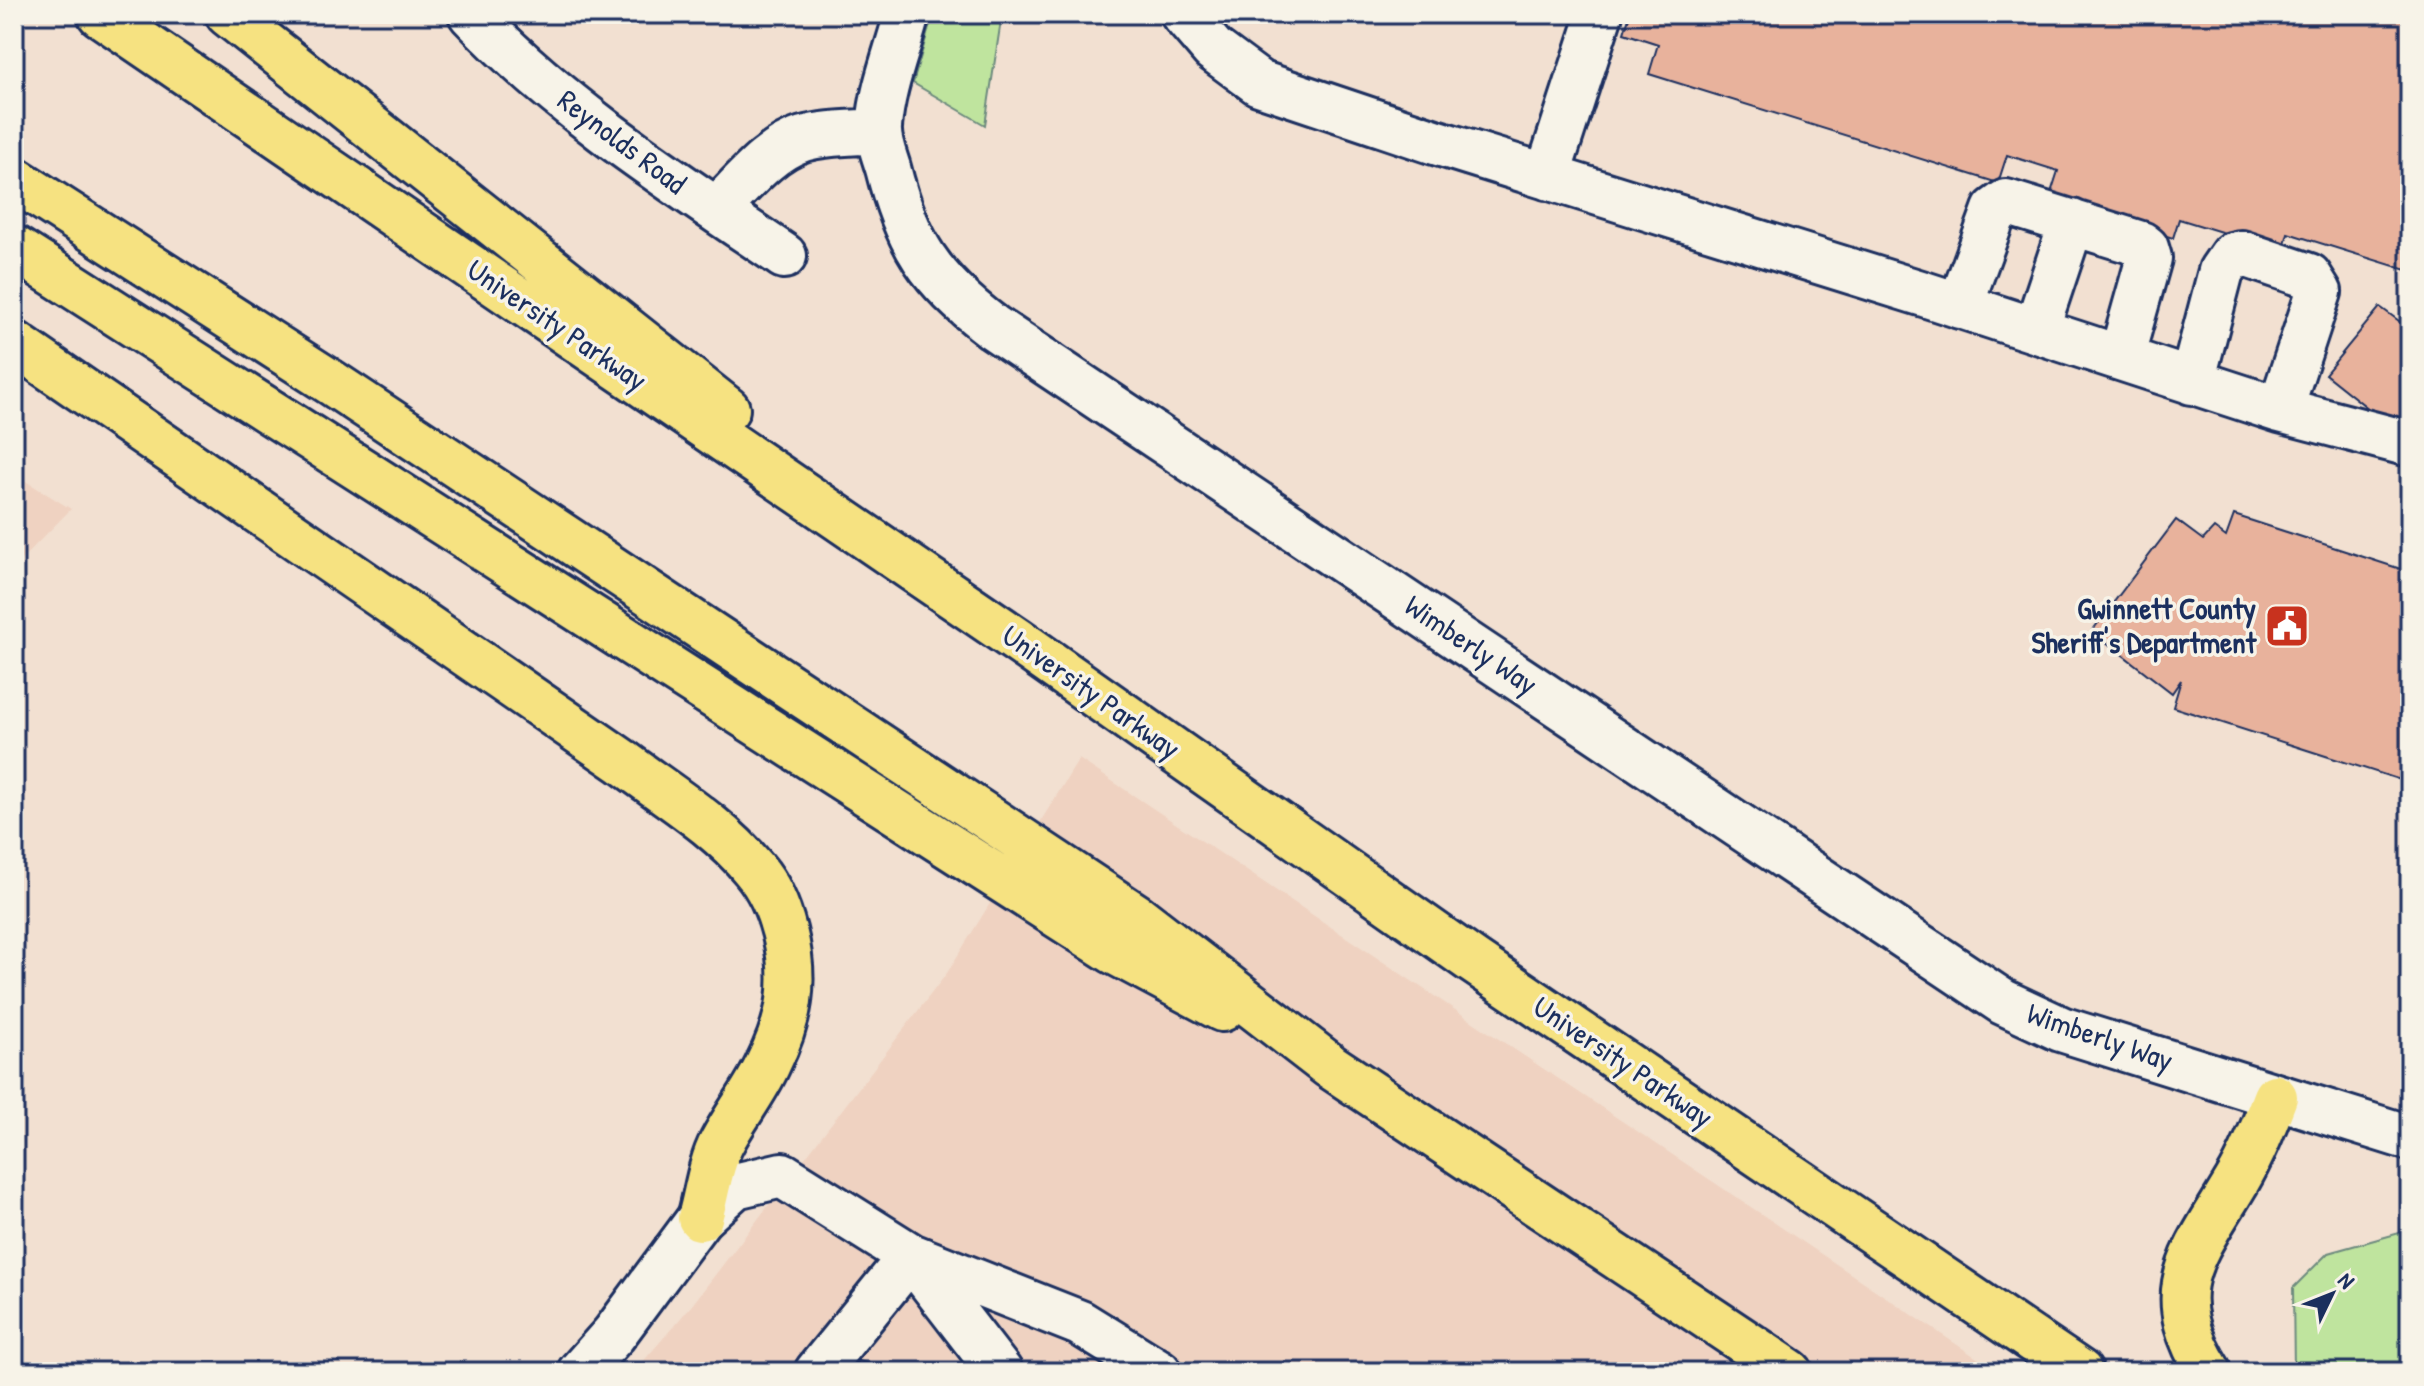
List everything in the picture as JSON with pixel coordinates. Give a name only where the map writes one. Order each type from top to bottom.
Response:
[{"type":"highway","name":"University Parkway","points":[[100,14],[1017,640],[1473,961],[2080,1372]]},
{"type":"highway","points":[[228,14],[1017,640]]},
{"type":"highway","points":[[14,179],[332,383],[1136,916],[1330,1066],[1790,1372]]},
{"type":"highway","points":[[14,248],[1113,951],[1330,1066]]},
{"type":"highway","points":[[14,343],[623,762],[712,828],[755,869],[769,891],[780,920],[791,976],[789,1002],[784,1025],[769,1063],[751,1099],[721,1144],[700,1218]]},
{"type":"highway","points":[[2209,1372],[2187,1329],[2185,1282],[2191,1257],[2250,1157],[2275,1097]]},
{"type":"street","name":"Reynolds Road","points":[[471,14],[500,44],[559,95],[629,150],[784,256]]},
{"type":"street","name":"Wimberly Way","points":[[907,14],[883,92],[878,131],[894,191],[909,235],[934,275],[961,302],[993,327],[2003,1002],[2061,1029],[2410,1138]]},
{"type":"street","points":[[1183,14],[1213,49],[1259,83],[2280,410],[2410,444]]},
{"type":"street","points":[[1547,177],[1600,14]]},
{"type":"street","points":[[716,210],[780,150],[802,139],[878,131]]},
{"type":"street","points":[[1960,306],[1995,210],[2006,202],[2141,244],[2149,258],[2121,358]]},
{"type":"street","points":[[2036,330],[2072,222]]},
{"type":"street","points":[[2192,382],[2221,271],[2232,255],[2241,253],[2309,276],[2319,292],[2280,410]]},
{"type":"street","points":[[580,1372],[614,1334],[700,1218],[735,1186],[782,1175],[911,1256],[1080,1323],[1159,1372]]},
{"type":"street","points":[[817,1372],[911,1256]]},
{"type":"street","points":[[911,1256],[1000,1372]]},
{"type":"shaded area","points":[[14,474],[71,509],[14,567]]},
{"type":"shaded area","points":[[1079,759],[1998,1372],[634,1372],[692,1305],[947,973]]},
{"type":"green space","points":[[933,14],[1002,14],[985,125],[913,83]]},
{"type":"green space","points":[[2410,1230],[2410,1372],[2294,1372],[2293,1288],[2328,1253]]},
{"type":"building","points":[[1630,14],[2410,14],[2410,271],[2288,233],[2283,251],[2179,219],[2173,238],[2049,199],[2058,171],[2007,155],[1998,183],[1649,74],[1658,44],[1624,33]]},
{"type":"building","points":[[2380,307],[2410,329],[2410,410],[2393,428],[2325,374]]},
{"type":"building","points":[[2234,515],[2410,572],[2410,783],[2173,707],[2181,680],[2172,693],[2092,631],[2176,520],[2203,540],[2214,528],[2226,537]]},
{"type":"building","points":[[858,1361],[880,1366],[898,1372],[851,1372]]},
{"type":"place","name":"Gwinnett County Sheriff's Department","points":[[2287,626]]}]
